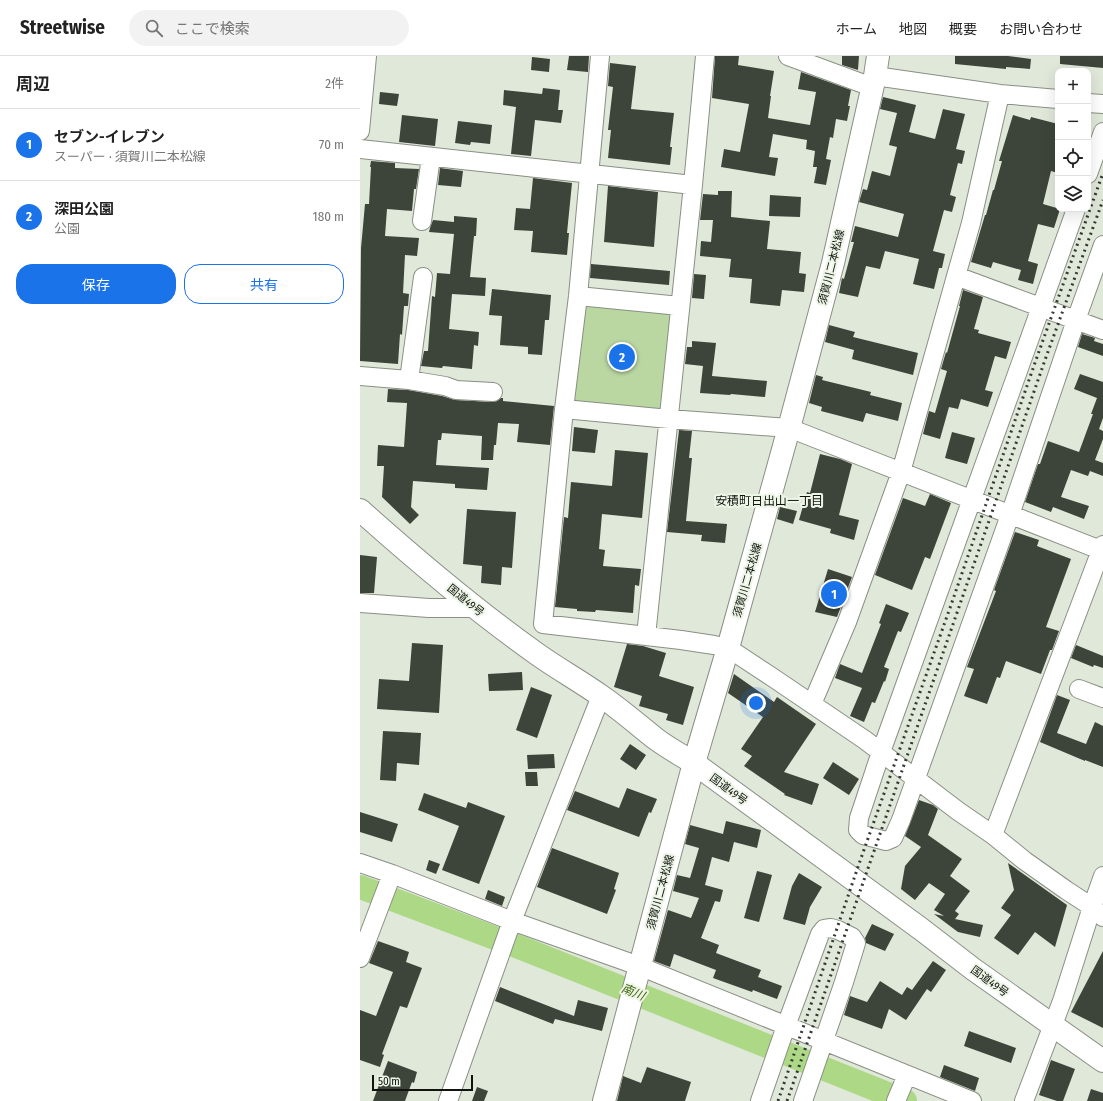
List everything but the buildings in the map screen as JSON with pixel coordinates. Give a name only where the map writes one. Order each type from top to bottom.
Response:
[{"type":"main road","name":"須賀川二本松線","points":[[604,1101],[628,1006],[668,864],[694,763],[728,648],[833,263],[875,73]]},
{"type":"main road","name":"国道49号","points":[[360,510],[392,540],[474,608],[538,655],[601,696],[656,739],[694,763],[973,969],[1103,1061]]},
{"type":"street","points":[[360,131],[367,56]]},
{"type":"street","points":[[600,56],[578,296],[564,409],[543,624],[646,636],[728,648],[881,752],[958,811],[993,835],[1025,861],[1097,912]]},
{"type":"street","points":[[646,636],[705,56]]},
{"type":"street","points":[[788,56],[875,73],[1000,94],[1055,100]]},
{"type":"street","points":[[812,704],[847,622],[901,472],[971,223],[1000,94]]},
{"type":"street","points":[[1091,103],[1103,104]]},
{"type":"street","points":[[1091,166],[1103,132]]},
{"type":"street","points":[[360,150],[693,185]]},
{"type":"street","points":[[422,221],[430,157]]},
{"type":"street","points":[[1075,212],[881,752],[859,818],[858,830],[863,835],[886,842],[893,838],[1010,515],[1076,320],[1103,246]]},
{"type":"street","points":[[956,276],[1103,330]]},
{"type":"street","points":[[409,380],[423,277]]},
{"type":"street","points":[[578,296],[680,306]]},
{"type":"street","points":[[360,376],[409,380],[445,386],[456,390],[492,392]]},
{"type":"street","points":[[564,409],[789,428],[1010,515],[1102,549],[993,835]]},
{"type":"street","points":[[360,603],[429,608],[474,608]]},
{"type":"street","points":[[1079,689],[1103,698]]},
{"type":"street","points":[[448,1101],[511,924],[601,696]]},
{"type":"street","points":[[360,863],[390,877],[511,924],[638,970],[905,1077],[972,1101]]},
{"type":"street","points":[[1024,1101],[1052,1025],[1097,912],[1103,876]]},
{"type":"street","points":[[360,958],[390,877]]},
{"type":"street","points":[[760,1101],[820,934],[824,930],[831,928],[852,937],[856,943],[853,956],[803,1101]]},
{"type":"street","points":[[896,1101],[905,1077]]},
{"type":"green space","points":[[586,305],[671,311],[660,409],[570,402]]},
{"type":"waterway","name":"南川","points":[[360,887],[524,949],[905,1101]]},
{"type":"railway","points":[[778,1101],[860,861],[1103,173]]},
{"type":"railway","points":[[787,1101],[1045,360],[1103,200]]},
{"type":"place","name":"深田公園","points":[[622,357]]},
{"type":"place","name":"セブン-イレブン","points":[[834,594]]},
{"type":"district","name":"安積町日出山一丁目","points":[[769,501]]}]
